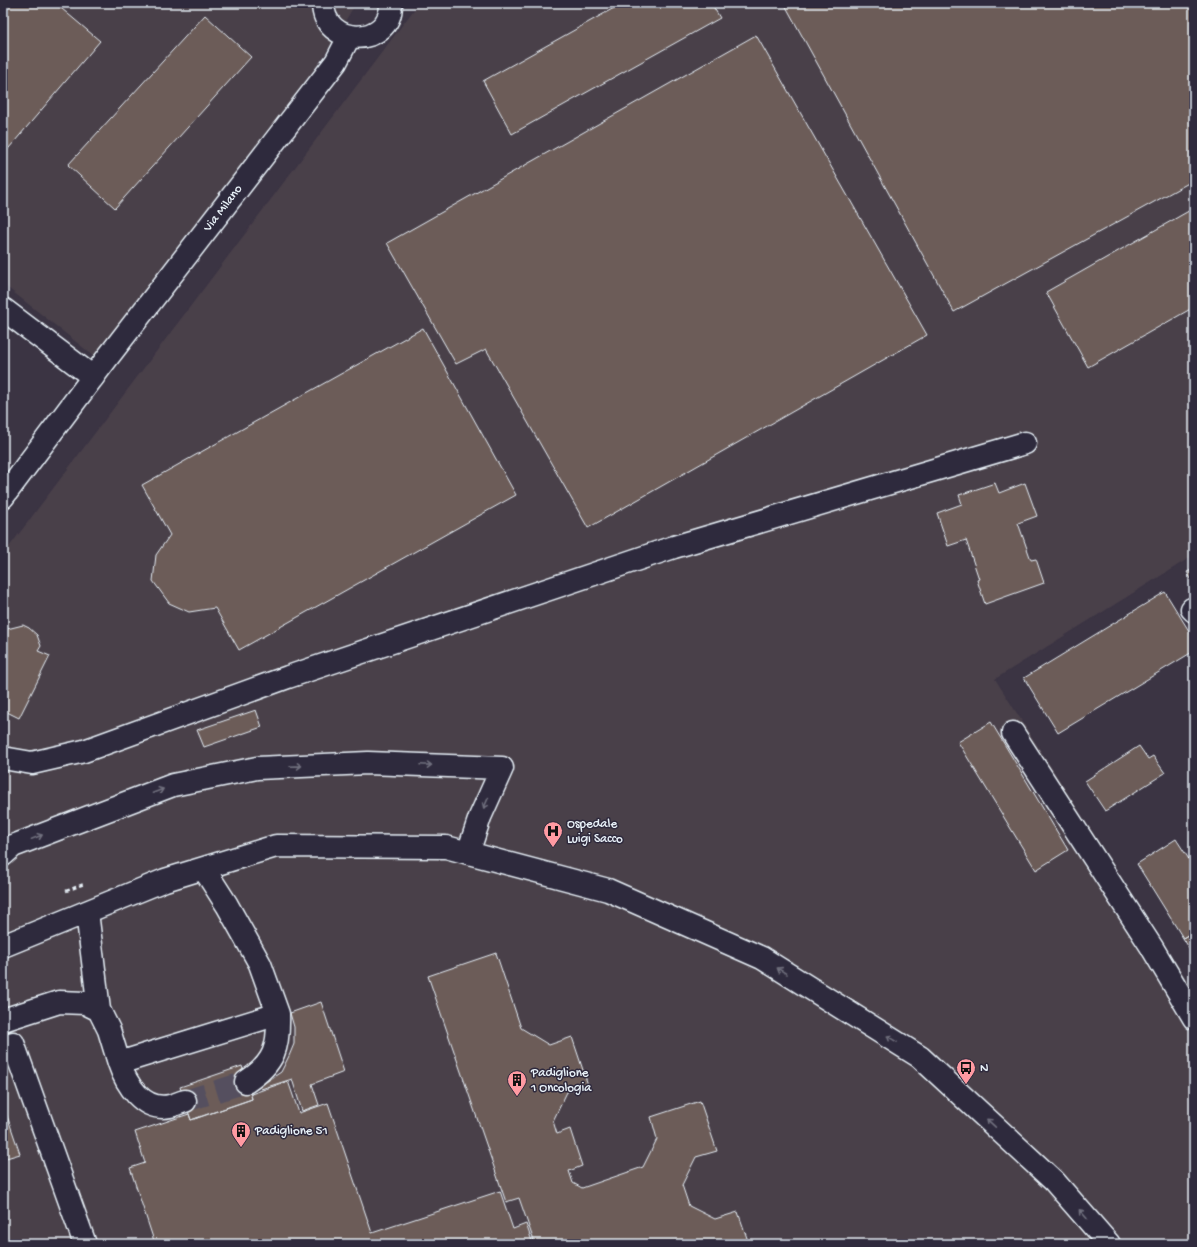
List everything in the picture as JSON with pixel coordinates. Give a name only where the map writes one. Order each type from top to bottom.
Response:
[{"type":"main road","points":[[322,4],[329,23],[341,34],[349,37],[365,37],[380,29],[389,16],[391,3]]},
{"type":"main road","name":"Via Milano","points":[[3,497],[93,377],[336,62],[349,37]]},
{"type":"main road","points":[[3,309],[93,377]]},
{"type":"main road","points":[[3,758],[32,763],[84,751],[288,678],[674,547],[1025,443]]},
{"type":"main road","points":[[1013,733],[1147,939],[1194,1018]]},
{"type":"main road","points":[[3,855],[13,846],[173,785],[257,768],[368,763],[502,768],[480,818],[468,853]]},
{"type":"main road","points":[[3,946],[165,880],[276,846],[446,847],[608,890],[762,958],[920,1057],[1054,1180],[1109,1244]]},
{"type":"main road","points":[[204,868],[227,904],[260,964],[278,1014],[279,1036],[273,1055],[265,1068],[246,1082]]},
{"type":"main road","points":[[87,912],[99,1010],[108,1030],[124,1078],[133,1092],[146,1102],[156,1106],[168,1106],[184,1101]]},
{"type":"main road","points":[[3,1020],[59,1002],[85,1003],[99,1010]]},
{"type":"main road","points":[[119,1063],[278,1014]]},
{"type":"main road","points":[[13,1043],[85,1244]]},
{"type":"shaded area","points":[[3,3],[356,3],[324,56],[99,360],[3,284]]},
{"type":"shaded area","points":[[419,3],[1194,3],[1194,555],[995,679],[1194,991],[1194,1244],[3,1244],[3,555]]},
{"type":"building","points":[[3,3],[55,3],[100,41],[3,155]]},
{"type":"building","points":[[623,3],[711,3],[720,18],[512,134],[483,81]]},
{"type":"building","points":[[784,3],[1194,3],[1194,180],[954,312]]},
{"type":"building","points":[[205,15],[251,57],[115,208],[68,165]]},
{"type":"building","points":[[756,35],[927,335],[588,528],[486,349],[456,364],[387,243]]},
{"type":"building","points":[[1194,208],[1194,307],[1088,367],[1046,292]]},
{"type":"building","points":[[423,328],[516,495],[239,650],[215,608],[189,612],[169,603],[153,581],[156,555],[170,535],[142,485]]},
{"type":"building","points":[[995,483],[999,493],[1025,483],[1037,516],[1018,523],[1031,560],[1036,559],[1044,583],[985,604],[977,580],[979,579],[966,540],[948,546],[937,513],[962,504],[959,495]]},
{"type":"building","points":[[1194,569],[1194,584],[1187,572]]},
{"type":"building","points":[[1165,592],[1194,639],[1194,651],[1058,733],[1024,678]]},
{"type":"building","points":[[23,625],[37,635],[41,646],[38,651],[50,656],[19,718],[3,710],[3,631],[5,632],[7,629]]},
{"type":"building","points":[[256,710],[262,727],[204,747],[197,730]]},
{"type":"building","points":[[991,722],[1068,850],[1036,870],[958,742]]},
{"type":"building","points":[[1139,746],[1148,759],[1153,756],[1165,773],[1105,811],[1085,781]]},
{"type":"building","points":[[1176,839],[1194,867],[1194,931],[1183,938],[1137,864]]},
{"type":"building","points":[[1194,931],[1194,956],[1183,938]]},
{"type":"building","name":"Padiglione 1 Oncologia","points":[[496,953],[521,1028],[549,1045],[572,1037],[588,1085],[567,1092],[553,1121],[557,1134],[570,1129],[582,1166],[569,1171],[573,1183],[582,1188],[643,1167],[657,1139],[651,1117],[700,1101],[717,1151],[696,1157],[682,1185],[689,1206],[715,1219],[738,1212],[749,1244],[674,1244],[670,1242],[663,1244],[535,1244],[519,1198],[506,1202],[428,976]]},
{"type":"building","points":[[321,1002],[344,1072],[312,1084],[319,1105],[302,1111],[292,1079],[261,1089],[260,1086],[281,1072],[294,1044],[294,1027],[290,1013]]},
{"type":"building","points":[[242,1066],[252,1099],[191,1120],[180,1087]]},
{"type":"building","name":"Padiglione 51","points":[[288,1081],[299,1113],[328,1103],[372,1233],[500,1191],[513,1229],[526,1224],[533,1244],[155,1244],[130,1168],[145,1163],[135,1132],[189,1114],[191,1120],[252,1099],[251,1094]]},
{"type":"building","points":[[3,1107],[20,1154],[3,1159]]},
{"type":"tunnel","points":[[185,1101],[246,1082]]},
{"type":"place","name":"Ospedale Luigi Sacco","points":[[553,848]]},
{"type":"place","name":"N","points":[[966,1085]]},
{"type":"place","name":"Padiglione 1 Oncologia","points":[[517,1097]]},
{"type":"place","name":"Padiglione 51","points":[[241,1148]]}]
